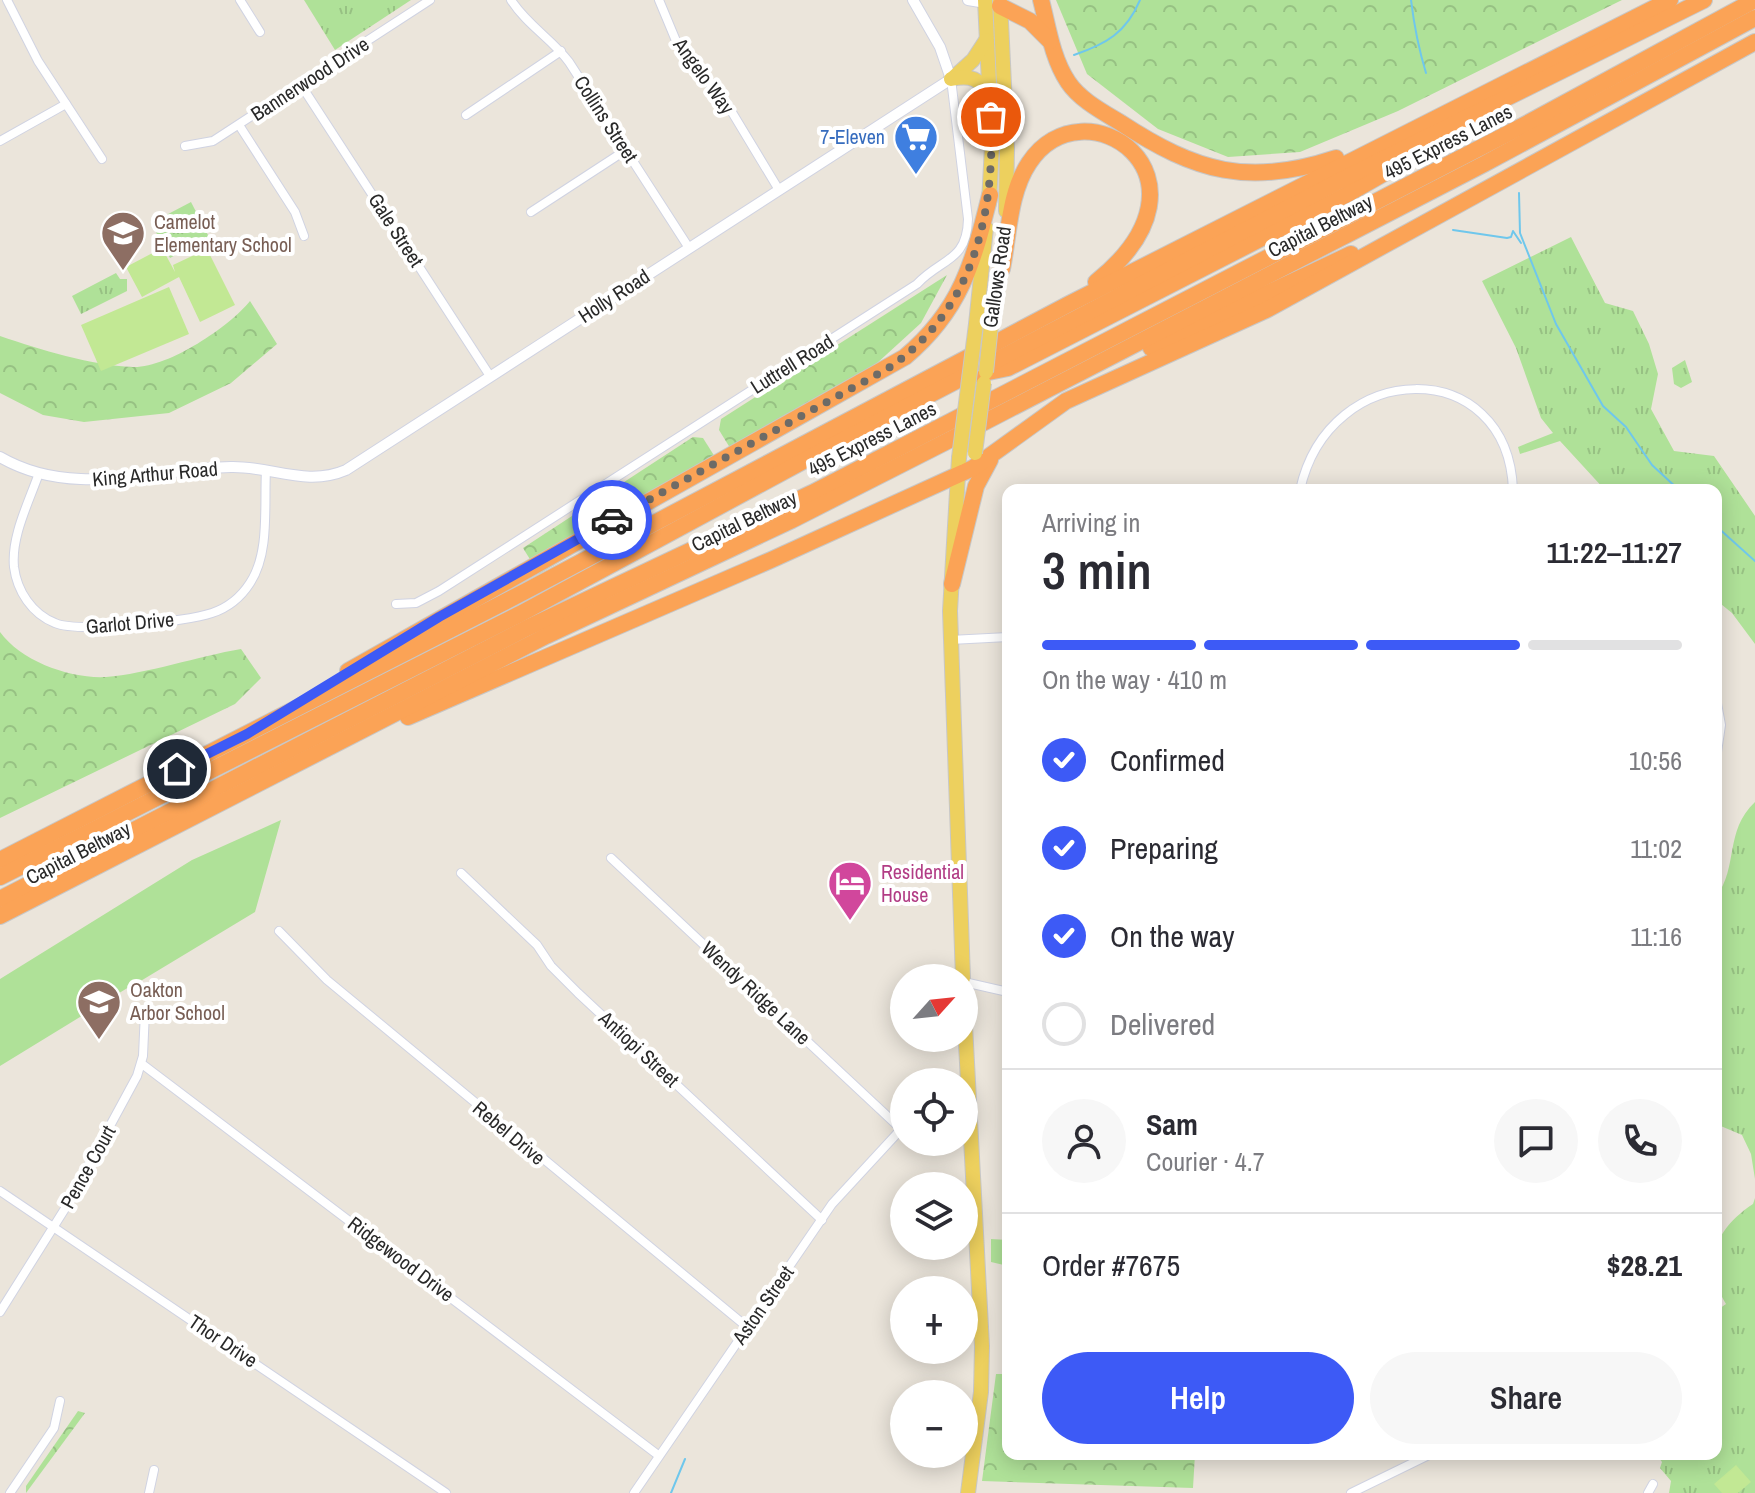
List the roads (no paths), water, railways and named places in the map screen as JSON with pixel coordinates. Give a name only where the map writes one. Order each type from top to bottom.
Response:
[{"type":"highway","points":[[1041,0],[1051,42],[1066,79],[1094,106],[1171,153],[1211,169],[1244,174],[1294,170],[1408,129]]},
{"type":"highway","name":"Capital Beltway","points":[[0,860],[681,510],[1408,129],[1670,0]]},
{"type":"highway","name":"495 Express Lanes","points":[[0,877],[520,614],[820,452],[1351,175],[1704,0]]},
{"type":"highway","name":"495 Express Lanes","points":[[0,899],[527,628],[812,493],[1526,124],[1755,0]]},
{"type":"highway","points":[[991,2],[1030,21],[1051,42]]},
{"type":"highway","name":"Capital Beltway","points":[[0,916],[546,636],[821,505],[1484,164],[1755,18]]},
{"type":"highway","points":[[314,755],[784,555],[966,464],[996,453],[1066,401],[1266,310],[1755,42]]},
{"type":"highway","points":[[1002,375],[1346,195],[1581,63]]},
{"type":"highway","points":[[980,377],[1002,375],[1315,219],[1526,124]]},
{"type":"highway","points":[[1002,269],[1016,191],[1036,153],[1053,139],[1075,132],[1089,131],[1117,140],[1137,157],[1148,177],[1151,195],[1148,217],[1129,252],[1069,304]]},
{"type":"highway","points":[[821,505],[1481,192]]},
{"type":"highway","points":[[247,734],[477,595],[905,357],[939,324],[957,299],[970,273],[990,195]]},
{"type":"highway","points":[[952,584],[976,486],[996,453]]},
{"type":"main road","name":"Gallows Road","points":[[980,377],[976,324],[990,195],[987,40],[991,2]]},
{"type":"main road","name":"Gallows Road","points":[[962,964],[950,640],[955,551],[966,464],[1002,269],[1007,167],[991,2]]},
{"type":"main road","points":[[951,79],[973,60],[987,40]]},
{"type":"main road","points":[[951,79],[963,76],[980,81],[990,104]]},
{"type":"main road","points":[[968,1493],[981,1392],[982,1346],[970,1156]]},
{"type":"street","points":[[7,0],[25,39],[102,159]]},
{"type":"street","points":[[240,0],[260,32]]},
{"type":"street","name":"Bannerwood Drive","points":[[185,146],[213,141],[430,0]]},
{"type":"street","name":"Collins Street","points":[[511,0],[531,26],[561,51],[689,248]]},
{"type":"street","name":"Angelo Way","points":[[659,0],[679,48],[724,99],[779,190]]},
{"type":"street","name":"Luttrell Road","points":[[396,604],[416,603],[439,591],[917,284],[959,252],[966,239],[968,219],[951,79],[940,47],[913,0]]},
{"type":"street","points":[[968,0],[991,2]]},
{"type":"street","points":[[466,115],[561,51]]},
{"type":"street","name":"Holly Road","points":[[266,470],[310,479],[346,470],[951,79]]},
{"type":"street","name":"Gale Street","points":[[301,85],[490,376]]},
{"type":"street","points":[[0,141],[66,104]]},
{"type":"street","points":[[239,125],[295,212],[304,236]]},
{"type":"street","points":[[531,212],[626,150]]},
{"type":"street","points":[[1302,484],[1311,455],[1338,418],[1378,394],[1410,389],[1446,394],[1483,417],[1508,457],[1512,484]]},
{"type":"street","name":"King Arthur Road","points":[[0,457],[39,473],[95,481],[231,467],[266,470]]},
{"type":"street","name":"Garlot Drive","points":[[39,473],[15,546],[17,580],[36,611],[54,623],[75,628],[200,616],[233,602],[248,586],[259,565],[266,470]]},
{"type":"street","points":[[950,640],[1002,637]]},
{"type":"street","name":"Wendy Ridge Lane","points":[[611,858],[890,1116]]},
{"type":"street","name":"Antiopi Street","points":[[461,873],[537,945],[568,983],[822,1220]]},
{"type":"street","name":"Rebel Drive","points":[[279,931],[327,980],[747,1327]]},
{"type":"street","points":[[978,984],[1002,990]]},
{"type":"street","name":"Pence Court","points":[[0,1312],[55,1225],[142,1064],[145,1011]]},
{"type":"street","name":"Ridgewood Drive","points":[[142,1064],[658,1455]]},
{"type":"street","name":"Aston Street","points":[[634,1493],[822,1220],[857,1174],[890,1140]]},
{"type":"street","name":"Thor Drive","points":[[0,1191],[55,1225],[446,1493]]},
{"type":"street","points":[[10,1493],[54,1428],[60,1401]]},
{"type":"street","points":[[1351,1493],[1419,1460]]},
{"type":"street","points":[[149,1493],[154,1470]]},
{"type":"waterway","points":[[1074,55],[1114,36],[1128,21],[1140,0]]},
{"type":"waterway","points":[[1411,0],[1426,73]]},
{"type":"waterway","points":[[1519,193],[1520,233],[1556,324],[1603,406],[1626,427],[1652,465],[1673,484]]},
{"type":"waterway","points":[[1453,230],[1507,238],[1513,231],[1521,243]]},
{"type":"waterway","points":[[1722,531],[1755,561]]},
{"type":"waterway","points":[[671,1493],[685,1459]]},
{"type":"place","name":"7-Eleven","points":[[916,176]]},
{"type":"place","name":"Camelot Elementary School","points":[[123,272]]},
{"type":"place","name":"Residential House","points":[[850,922]]},
{"type":"place","name":"Oakton Arbor School","points":[[99,1041]]}]
